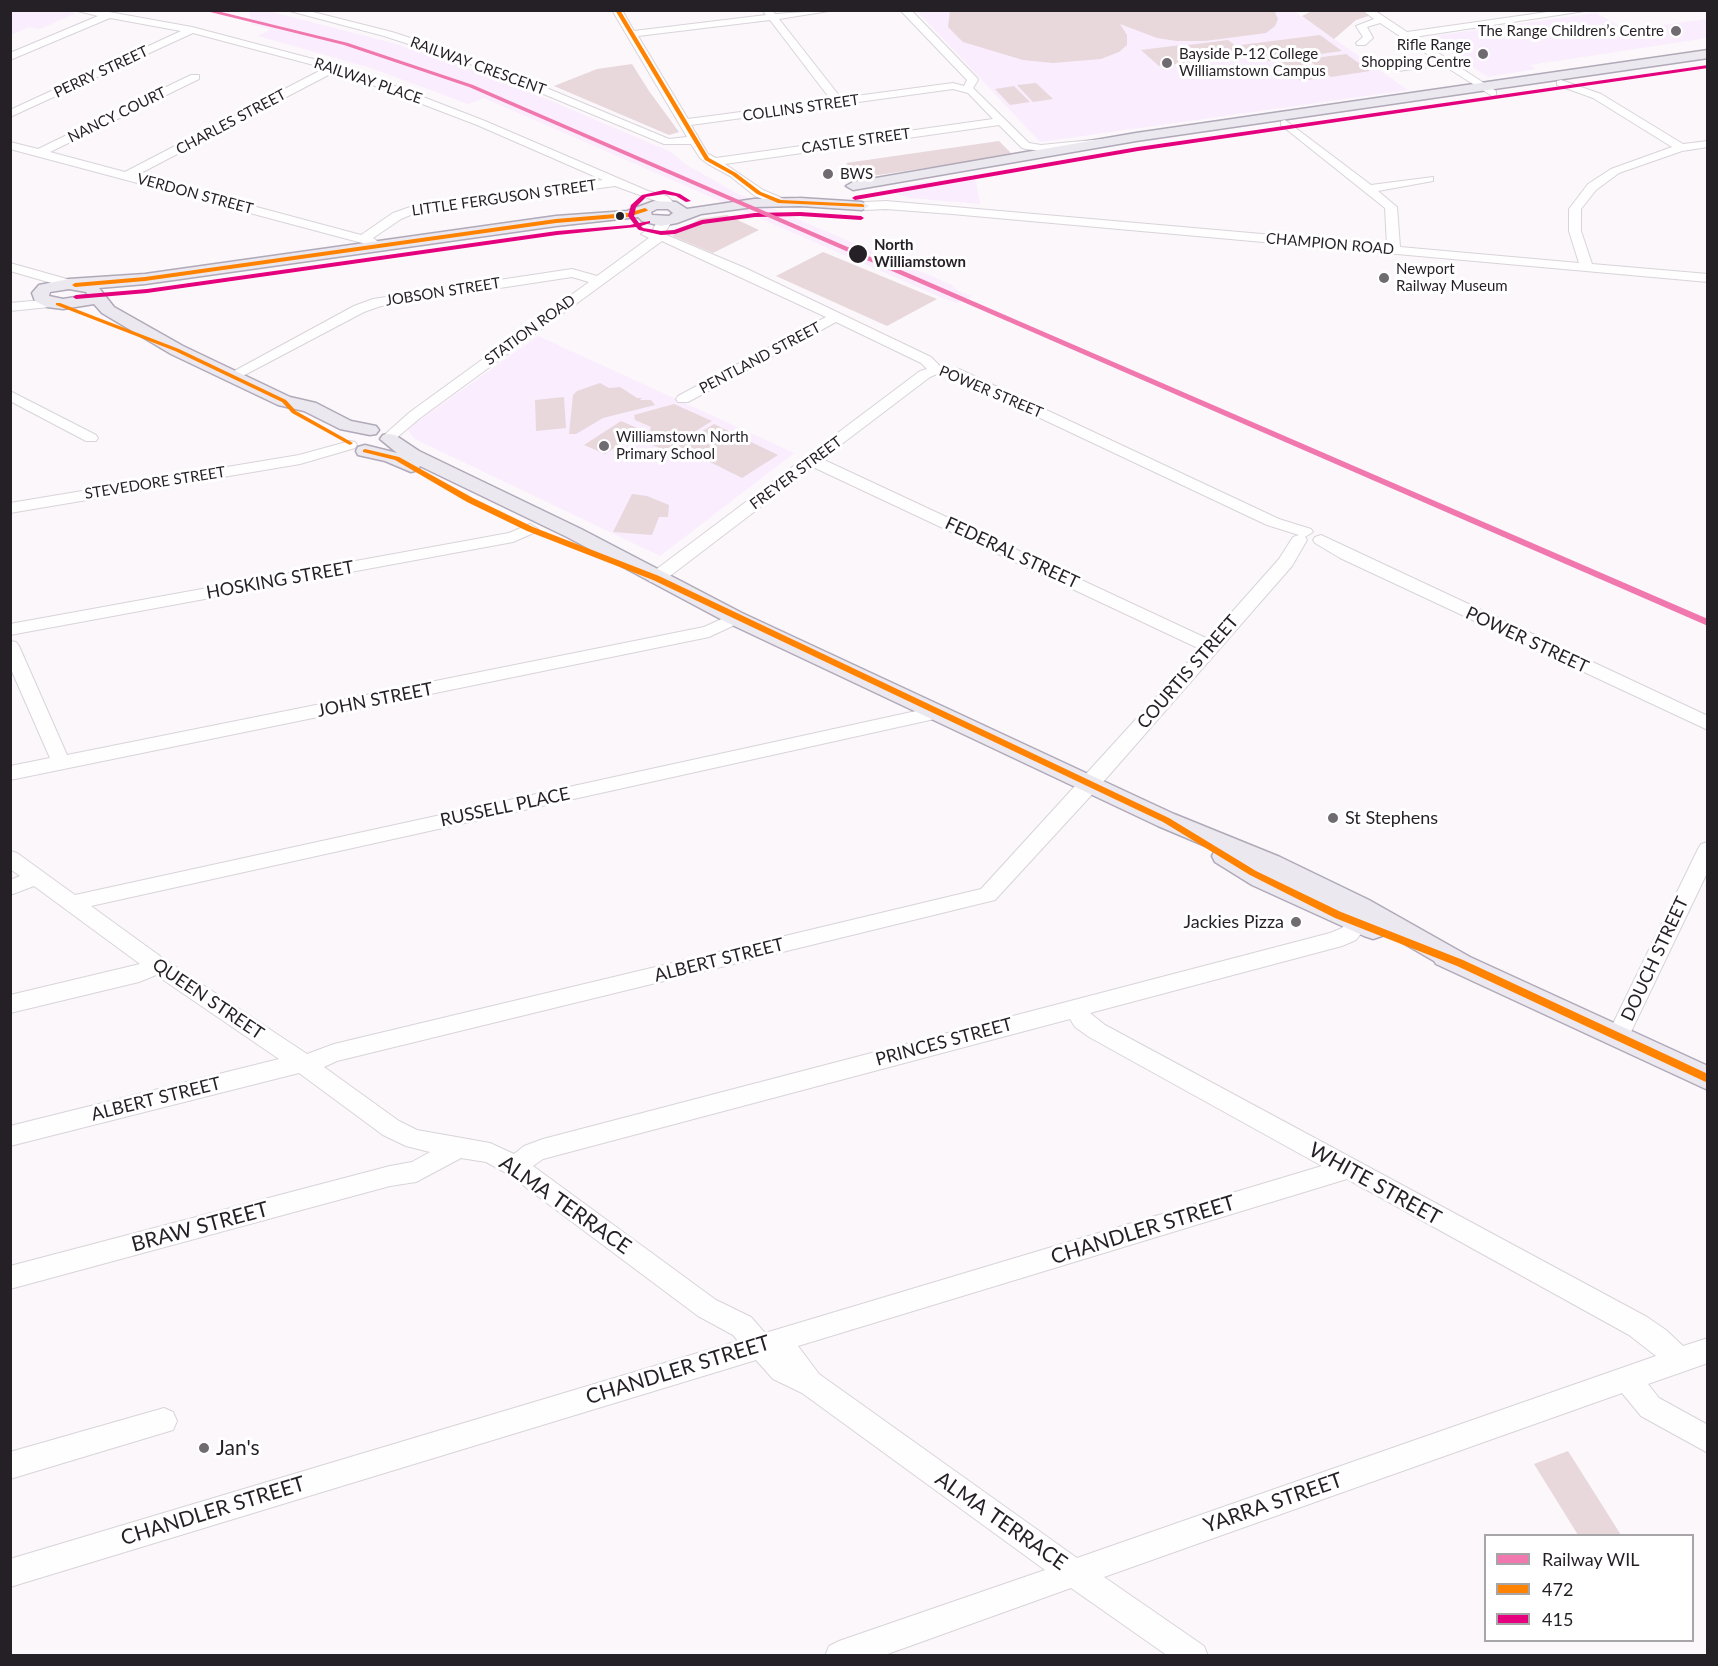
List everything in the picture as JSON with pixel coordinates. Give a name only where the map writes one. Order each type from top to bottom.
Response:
[{"type":"main road","points":[[537,524],[380,434],[346,425],[310,407],[284,401],[177,350],[42,299],[41,291],[52,286],[146,279],[373,246],[592,223],[828,192],[852,186],[1125,142],[1559,79],[1707,54]]},
{"type":"main road","points":[[1559,79],[1582,80],[1707,61]]},
{"type":"main road","points":[[657,215],[761,195],[863,206],[881,202],[892,188],[906,183],[1125,142],[1285,123],[1487,89]]},
{"type":"main road","points":[[863,206],[848,204],[840,198],[841,192],[852,186],[876,187],[886,195]]},
{"type":"main road","points":[[56,304],[97,297],[126,288],[373,246]]},
{"type":"main road","points":[[72,285],[91,288],[98,293],[97,297],[108,310],[177,350]]},
{"type":"main road","points":[[284,401],[294,412],[357,448],[401,461],[470,500],[537,524],[656,578],[735,618],[1166,820],[1261,878],[1363,917],[1707,1079]]},
{"type":"main road","points":[[357,448],[354,436],[380,434]]},
{"type":"street","name":"RAILWAY PLACE","points":[[79,10],[192,30],[334,68],[430,102],[618,182],[657,215]]},
{"type":"street","name":"RAILWAY CRESCENT","points":[[291,10],[387,34],[480,64],[671,143],[694,138]]},
{"type":"street","points":[[616,10],[704,156],[734,174],[782,197]]},
{"type":"street","points":[[631,34],[769,14],[830,10]]},
{"type":"street","points":[[905,10],[1024,158]]},
{"type":"street","points":[[1366,10],[1487,89]]},
{"type":"street","points":[[1517,10],[1530,18]]},
{"type":"street","points":[[1404,35],[1586,10]]},
{"type":"street","points":[[769,14],[838,102]]},
{"type":"street","points":[[10,57],[110,15]]},
{"type":"street","points":[[1368,41],[1361,26],[1368,22],[1381,20]]},
{"type":"street","name":"PERRY STREET","points":[[10,114],[192,30]]},
{"type":"street","points":[[1402,68],[1445,62]]},
{"type":"street","name":"CHARLES STREET","points":[[127,176],[334,68]]},
{"type":"street","name":"NANCY COURT","points":[[39,153],[195,77]]},
{"type":"street","points":[[1559,79],[1597,96],[1681,148]]},
{"type":"street","points":[[1582,80],[1597,96]]},
{"type":"street","name":"COLLINS STREET","points":[[684,123],[963,85]]},
{"type":"street","points":[[996,121],[1022,143],[1034,147],[1100,140],[1125,142]]},
{"type":"street","name":"CASTLE STREET","points":[[712,162],[996,121]]},
{"type":"street","points":[[1285,123],[1391,207],[1394,249]]},
{"type":"street","points":[[1587,267],[1575,231],[1575,209],[1592,187],[1615,171],[1681,148],[1707,144]]},
{"type":"street","name":"VERDON STREET","points":[[10,145],[373,246]]},
{"type":"street","points":[[734,174],[761,195]]},
{"type":"street","points":[[1369,189],[1429,179]]},
{"type":"street","name":"LITTLE FERGUSON STREET","points":[[373,246],[397,216],[413,210],[618,182]]},
{"type":"street","name":"CHAMPION ROAD","points":[[886,195],[903,202],[952,210]]},
{"type":"street","name":"CHAMPION ROAD","points":[[863,206],[890,205],[952,210],[1707,278]]},
{"type":"street","name":"STATION ROAD","points":[[380,434],[415,415],[525,328],[593,278],[657,215]]},
{"type":"street","name":"POWER STREET","points":[[657,215],[706,255],[926,360],[936,370],[954,372],[1308,540],[1346,555],[1707,724]]},
{"type":"street","points":[[10,268],[72,285]]},
{"type":"street","points":[[10,268],[41,291]]},
{"type":"street","name":"JOBSON STREET","points":[[232,376],[359,309],[378,302],[567,273],[593,278]]},
{"type":"street","points":[[10,300],[41,291]]},
{"type":"street","points":[[10,307],[56,304]]},
{"type":"street","name":"PENTLAND STREET","points":[[683,399],[836,317]]},
{"type":"street","name":"FREYER STREET","points":[[656,578],[926,373],[936,370]]},
{"type":"street","points":[[10,395],[91,438]]},
{"type":"street","name":"STEVEDORE STREET","points":[[10,508],[357,448]]},
{"type":"street","name":"FEDERAL STREET","points":[[813,461],[1209,646]]},
{"type":"street","name":"HOSKING STREET","points":[[10,630],[513,537],[537,524]]},
{"type":"street","name":"COURTIS STREET","points":[[1090,784],[1209,646],[1308,540]]},
{"type":"street","name":"JOHN STREET","points":[[10,772],[709,632],[735,618]]},
{"type":"street","points":[[10,646],[61,763]]},
{"type":"street","name":"RUSSELL PLACE","points":[[72,903],[939,712]]},
{"type":"street","name":"ALBERT STREET","points":[[10,1136],[303,1064],[334,1053],[988,895],[1090,784]]},
{"type":"street","name":"DOUCH STREET","points":[[1618,1036],[1702,874],[1707,849]]},
{"type":"street","name":"QUEEN STREET","points":[[10,858],[390,1128],[408,1137]]},
{"type":"street","points":[[10,888],[21,885],[35,876]]},
{"type":"street","name":"PRINCES STREET","points":[[516,1167],[532,1153],[543,1149],[1074,1007],[1335,940],[1349,934],[1363,917]]},
{"type":"street","points":[[10,1004],[139,974],[157,964]]},
{"type":"street","name":"WHITE STREET","points":[[1074,1007],[1083,1021],[1097,1031],[1346,1169],[1638,1326],[1657,1339],[1679,1360]]},
{"type":"street","name":"ALMA TERRACE","points":[[408,1137],[495,1154],[516,1167],[707,1308],[736,1338],[761,1345],[782,1370],[811,1384],[906,1454],[1194,1656]]},
{"type":"street","name":"BRAW STREET","points":[[390,1176],[408,1166],[412,1161],[412,1146],[408,1137]]},
{"type":"street","name":"BRAW STREET","points":[[10,1278],[390,1176],[424,1169],[459,1147]]},
{"type":"street","name":"CHANDLER STREET","points":[[10,1573],[1346,1169]]},
{"type":"street","name":"YARRA STREET","points":[[839,1656],[1707,1350]]},
{"type":"street","points":[[1627,1379],[1650,1407],[1707,1440]]},
{"type":"street","points":[[10,1466],[164,1420]]},
{"type":"shaded area","points":[[50,10],[76,13],[40,29],[29,27],[11,35],[11,11]]},
{"type":"shaded area","points":[[1274,10],[1278,19],[1275,26],[1266,33],[1205,41],[1157,38],[1120,24],[1127,35],[1127,45],[1119,52],[1101,59],[1053,63],[1023,60],[963,42],[948,27],[950,11]]},
{"type":"shaded area","points":[[249,11],[268,11],[396,44],[497,78],[671,152],[685,164],[736,193],[952,285],[958,291],[972,296],[957,303],[945,299],[484,98],[468,104],[371,68],[258,36],[271,29],[251,24]]},
{"type":"shaded area","name":"Bayside P-12 College Williamstown Campus","points":[[917,11],[1294,11],[1408,90],[1040,142]]},
{"type":"shaded area","points":[[1312,11],[1384,11],[1356,20],[1334,39],[1302,16]]},
{"type":"shaded area","points":[[1596,13],[1627,30],[1707,19],[1707,38],[1530,65],[1536,69],[1488,77],[1427,37]]},
{"type":"shaded area","points":[[1320,35],[1342,51],[1262,62],[1241,45]]},
{"type":"shaded area","points":[[1228,40],[1249,56],[1208,62],[1188,45]]},
{"type":"shaded area","points":[[1181,45],[1201,61],[1159,66],[1141,50]]},
{"type":"shaded area","points":[[1346,54],[1370,71],[1331,77],[1307,59]]},
{"type":"shaded area","points":[[1299,60],[1322,78],[1301,81],[1277,63]]},
{"type":"shaded area","points":[[632,64],[679,132],[669,135],[554,86],[597,69]]},
{"type":"shaded area","points":[[1036,83],[1053,99],[1033,102],[1017,85]]},
{"type":"shaded area","points":[[1014,86],[1030,102],[1010,105],[995,89]]},
{"type":"shaded area","points":[[999,141],[1013,155],[858,178],[846,163]]},
{"type":"shaded area","points":[[975,176],[980,204],[899,195],[899,191],[905,185]]},
{"type":"shaded area","points":[[727,215],[759,230],[713,253],[672,236],[699,219]]},
{"type":"shaded area","points":[[823,252],[937,299],[887,326],[776,276]]},
{"type":"shaded area","name":"Williamstown North Primary School","points":[[538,336],[794,453],[660,556],[415,439],[407,429]]},
{"type":"shaded area","points":[[600,383],[609,388],[620,387],[637,398],[642,398],[640,400],[651,400],[655,405],[603,418],[576,434],[569,434],[573,395],[577,391]]},
{"type":"shaded area","points":[[564,397],[566,428],[536,431],[535,400]]},
{"type":"shaded area","points":[[674,404],[712,421],[665,450],[647,443],[651,427],[635,420],[634,415]]},
{"type":"shaded area","points":[[621,421],[642,430],[605,454],[584,445]]},
{"type":"shaded area","points":[[714,424],[778,455],[742,478],[678,446]]},
{"type":"shaded area","points":[[632,494],[647,496],[669,505],[668,517],[659,517],[652,535],[613,532]]},
{"type":"shaded area","points":[[1568,1451],[1620,1534],[1577,1534],[1534,1464]]},
{"type":"rail line","name":"WIL","points":[[204,10],[346,44],[471,86],[1708,623]]},
{"type":"transit line","name":"472","points":[[617,10],[707,159],[734,174],[759,193],[780,202],[862,206]]},
{"type":"transit line","name":"415","points":[[855,198],[1138,149],[1708,66]]},
{"type":"transit line","name":"415","points":[[688,201],[678,195],[664,192],[644,196],[633,206],[631,216],[641,229],[661,233],[675,232],[702,222],[755,215],[800,214],[861,218]]},
{"type":"transit line","name":"472","points":[[75,285],[145,279],[556,221],[628,215],[645,210]]},
{"type":"transit line","name":"415","points":[[76,297],[147,291],[557,233],[630,227],[648,222]]},
{"type":"transit line","name":"472","points":[[58,304],[177,350],[284,401],[294,412],[350,443]]},
{"type":"transit line","name":"472","points":[[365,451],[397,458],[470,500],[530,529],[656,578],[1166,820],[1253,873],[1338,915],[1460,963],[1708,1079]]},
{"type":"place","name":"The Range Children’s Centre","points":[[1676,31]]},
{"type":"place","name":"Rifle Range Shopping Centre","points":[[1483,54]]},
{"type":"place","name":"Bayside P-12 College Williamstown Campus","points":[[1167,63]]},
{"type":"place","name":"BWS","points":[[828,174]]},
{"type":"place","name":"North Williamstown","points":[[858,254]]},
{"type":"place","name":"Newport Railway Museum","points":[[1384,278]]},
{"type":"place","name":"Williamstown North Primary School","points":[[604,446]]},
{"type":"place","name":"St Stephens","points":[[1333,818]]},
{"type":"place","name":"Jackies Pizza","points":[[1296,922]]},
{"type":"place","name":"Jan's","points":[[204,1448]]}]
